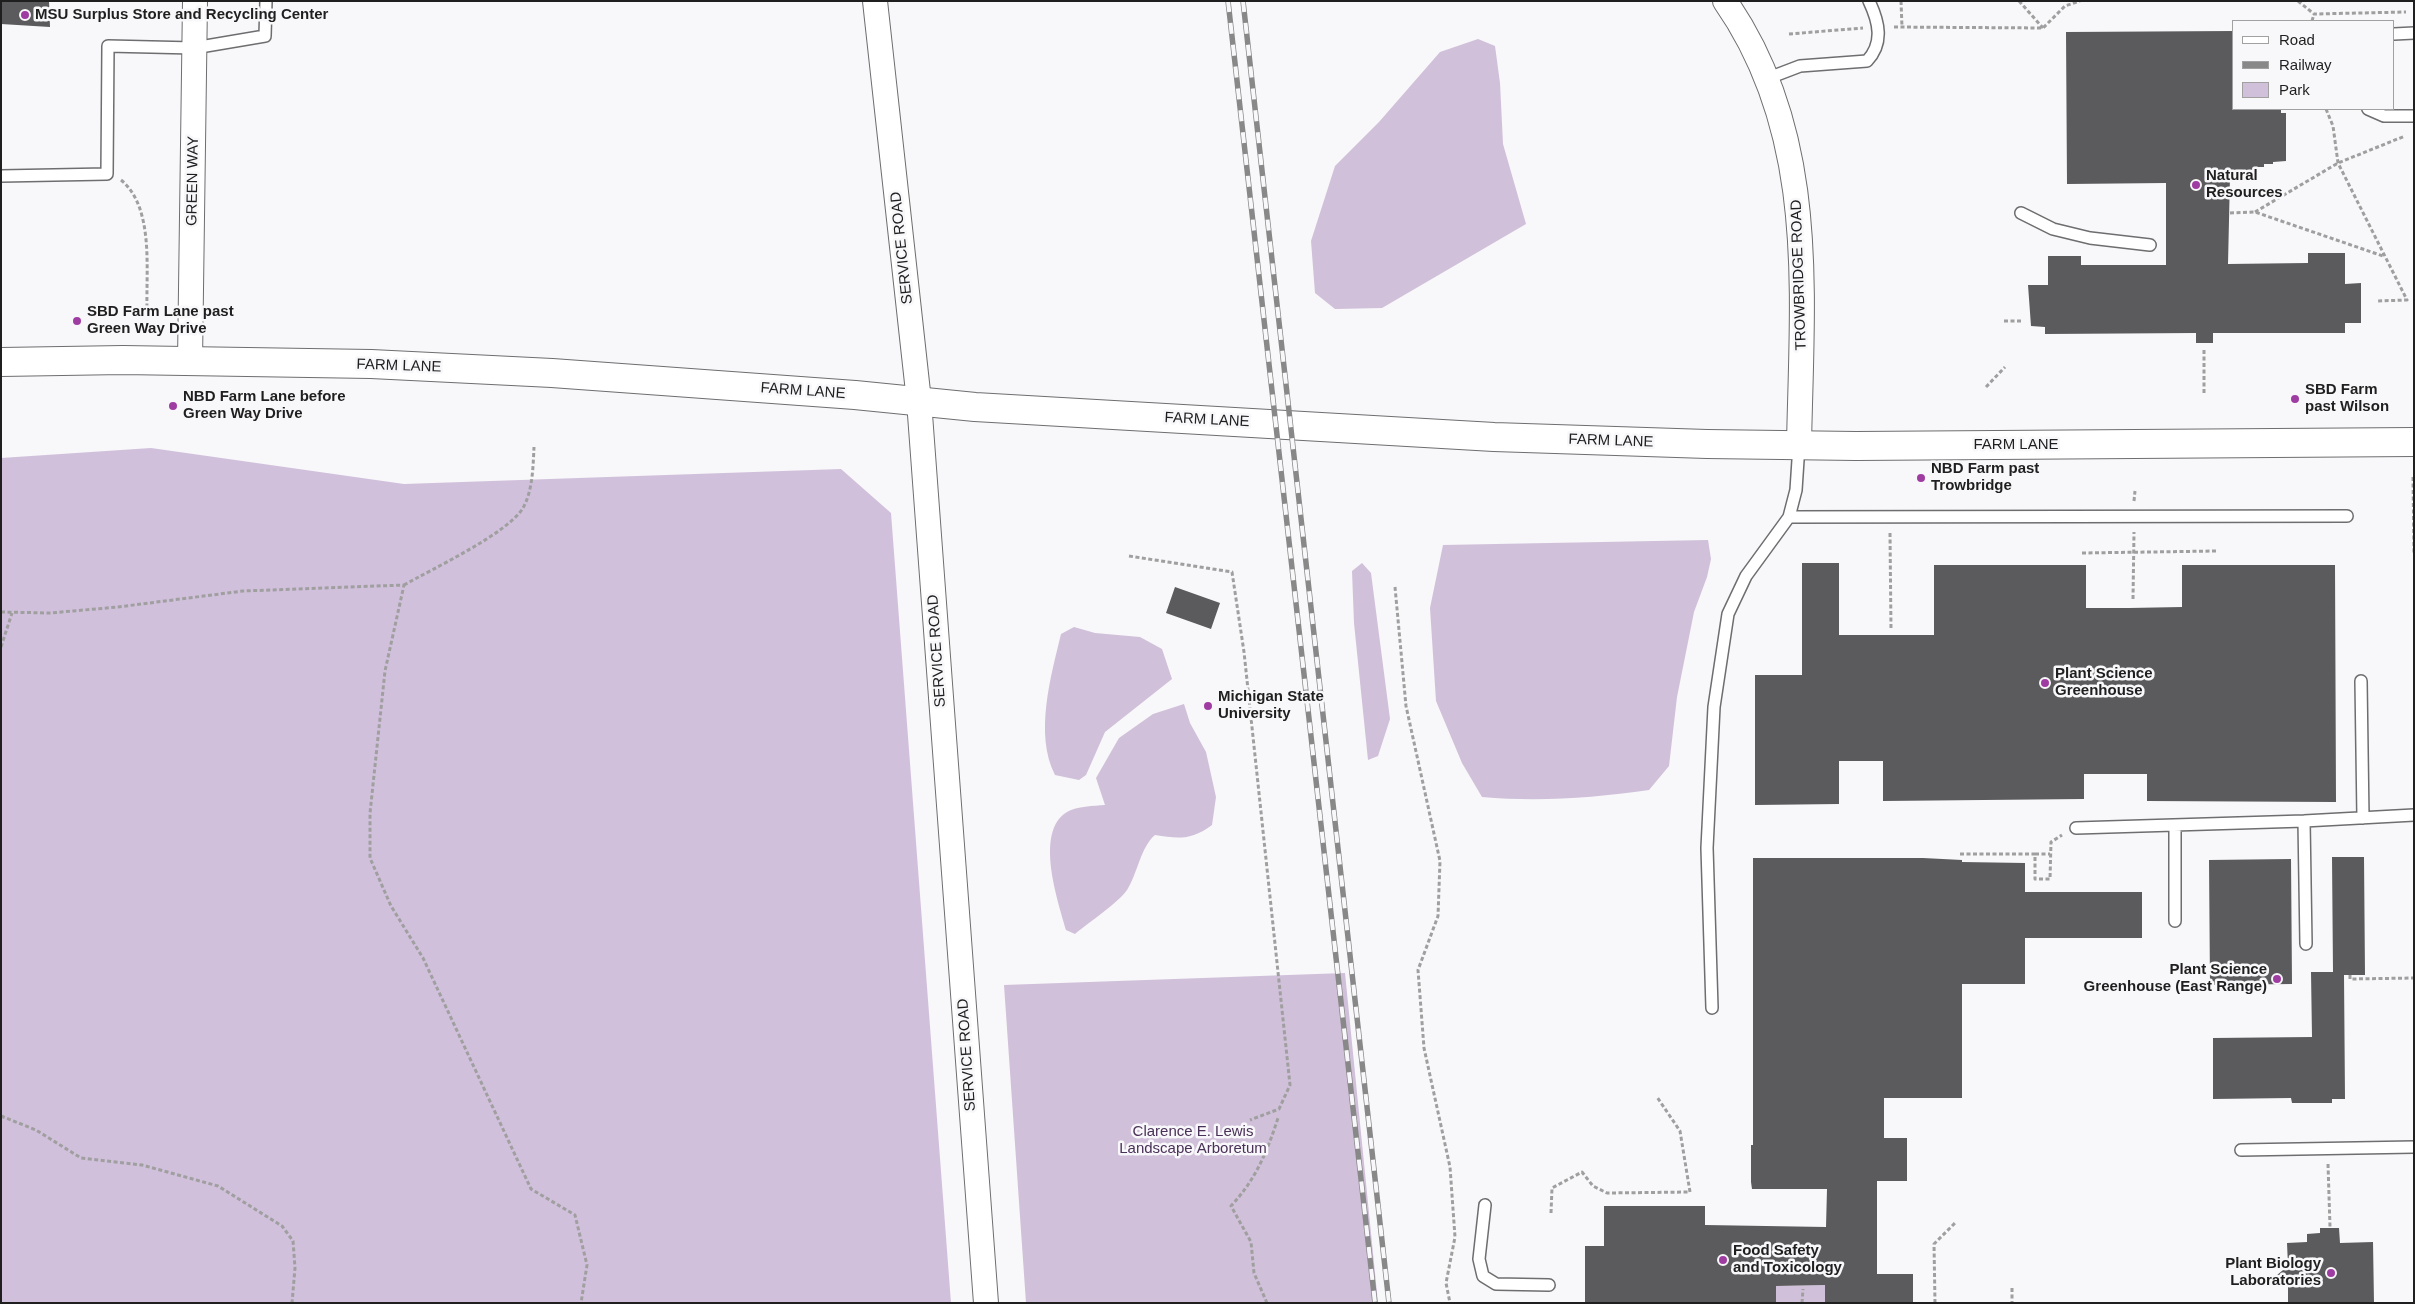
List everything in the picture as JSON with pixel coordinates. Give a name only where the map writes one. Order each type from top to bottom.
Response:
[{"type":"street","name":"GREEN WAY","points":[[190,361],[195,1]]},
{"type":"street","name":"SERVICE ROAD","points":[[875,1],[919,401],[986,1303]]},
{"type":"street","name":"TROWBRIDGE ROAD","points":[[1725,1],[1742,28],[1766,79],[1789,150],[1800,224],[1799,444]]},
{"type":"street","name":"FARM LANE","points":[[1,362],[190,361],[371,364],[552,373],[919,401],[985,408],[1494,437],[1707,444],[1856,446],[2414,442]]},
{"type":"lane","points":[[1,176],[107,174],[108,46],[194,48],[265,36],[266,1]]},
{"type":"lane","points":[[1766,79],[1800,66],[1867,61],[1877,47],[1878,27],[1876,15],[1869,1]]},
{"type":"lane","points":[[2395,34],[2414,33]]},
{"type":"lane","points":[[2370,110],[2384,116],[2414,116]]},
{"type":"lane","points":[[2021,213],[2053,228],[2090,238],[2150,245]]},
{"type":"lane","points":[[1712,1008],[1707,848],[1714,708],[1728,614],[1746,576],[1789,517],[1796,490],[1799,444]]},
{"type":"lane","points":[[1789,517],[2347,516]]},
{"type":"lane","points":[[2361,681],[2363,818]]},
{"type":"lane","points":[[2076,828],[2304,822],[2414,815]]},
{"type":"lane","points":[[2304,822],[2306,944]]},
{"type":"lane","points":[[2175,825],[2176,921]]},
{"type":"lane","points":[[2241,1150],[2414,1147]]},
{"type":"lane","points":[[1485,1205],[1479,1259],[1484,1276],[1496,1284],[1549,1285]]},
{"type":"path","points":[[1901,1],[1902,27]]},
{"type":"path","points":[[2019,1],[2043,28]]},
{"type":"path","points":[[1789,34],[1878,27],[2043,28],[2065,6],[2080,1]]},
{"type":"path","points":[[2298,1],[2314,14],[2406,12]]},
{"type":"path","points":[[2312,20],[2314,14]]},
{"type":"path","points":[[2326,110],[2333,126],[2338,163],[2407,300],[2377,301]]},
{"type":"path","points":[[2255,212],[2338,163],[2405,136]]},
{"type":"path","points":[[107,174],[123,181],[140,204],[145,223],[147,308]]},
{"type":"path","points":[[2230,212],[2255,212],[2384,256]]},
{"type":"path","points":[[2004,321],[2022,321]]},
{"type":"path","points":[[2204,350],[2204,394]]},
{"type":"path","points":[[1986,387],[2005,367]]},
{"type":"path","points":[[1,612],[12,614],[50,613],[118,607],[243,591],[404,585],[502,530],[523,508],[531,484],[534,447]]},
{"type":"path","points":[[2413,477],[2414,554]]},
{"type":"path","points":[[2132,599],[2135,491]]},
{"type":"path","points":[[1890,518],[1891,630]]},
{"type":"path","points":[[2082,552],[2217,551]]},
{"type":"path","points":[[1130,556],[1232,572],[1244,652],[1290,1085],[1279,1109],[1250,1120]]},
{"type":"path","points":[[404,585],[385,671],[370,813],[370,858],[391,906],[423,958],[531,1189],[575,1215],[587,1265],[581,1303]]},
{"type":"path","points":[[1395,587],[1406,706],[1440,861],[1438,916],[1418,970],[1424,1048],[1450,1167],[1455,1237],[1446,1282],[1450,1303]]},
{"type":"path","points":[[1,647],[12,614]]},
{"type":"path","points":[[2035,854],[2035,879],[2050,879],[2050,842],[2076,828]]},
{"type":"path","points":[[1960,854],[2050,854]]},
{"type":"path","points":[[2350,974],[2350,979],[2414,978]]},
{"type":"path","points":[[1551,1213],[1552,1188],[1582,1172],[1593,1186],[1607,1193],[1690,1192],[1680,1131],[1657,1097]]},
{"type":"path","points":[[1,1116],[36,1130],[81,1158],[142,1165],[218,1186],[282,1226],[293,1241],[295,1268],[292,1303]]},
{"type":"path","points":[[1266,1303],[1254,1273],[1252,1242],[1231,1206],[1248,1187],[1268,1150],[1278,1118]]},
{"type":"path","points":[[2328,1164],[2330,1227]]},
{"type":"path","points":[[1935,1303],[1934,1244],[1956,1222]]},
{"type":"path","points":[[2012,1288],[2012,1303]]},
{"type":"path","points":[[1802,1303],[1803,1289]]},
{"type":"green space","points":[[1478,39],[1495,46],[1500,83],[1503,144],[1526,224],[1382,308],[1335,309],[1315,293],[1311,241],[1335,166],[1379,122],[1440,52]]},
{"type":"green space","points":[[1708,540],[1711,559],[1707,577],[1694,612],[1677,697],[1669,766],[1649,790],[1566,798],[1482,797],[1462,763],[1436,701],[1430,608],[1443,545]]},
{"type":"green space","points":[[1362,563],[1371,573],[1390,719],[1378,756],[1368,760],[1354,623],[1352,571]]},
{"type":"green space","points":[[1074,627],[1095,633],[1140,637],[1162,649],[1172,679],[1105,732],[1086,775],[1079,780],[1055,775],[1049,759],[1045,723],[1049,686],[1061,634]]},
{"type":"green space","points":[[1184,704],[1190,723],[1206,752],[1216,797],[1212,825],[1192,836],[1171,837],[1155,835],[1146,846],[1130,884],[1123,895],[1075,934],[1066,930],[1051,868],[1050,850],[1052,835],[1057,822],[1071,810],[1105,805],[1096,778],[1119,738],[1153,714]]},
{"type":"green space","name":"Clarence E. Lewis Landscape Arboretum","points":[[1345,973],[1378,1303],[1026,1303],[1004,985]]},
{"type":"green space","points":[[1825,1285],[1825,1303],[1776,1303],[1776,1286]]},
{"type":"shaded area","points":[[151,448],[404,484],[841,469],[891,513],[951,1303],[1,1303],[1,458]]},
{"type":"building","name":"MSU Surplus Store and Recycling Center","points":[[1,1],[49,1],[50,27],[1,24]]},
{"type":"building","name":"Natural Resources","points":[[2232,31],[2232,110],[2281,110],[2281,113],[2286,113],[2286,161],[2264,164],[2264,167],[2254,167],[2254,170],[2245,170],[2245,173],[2235,173],[2235,176],[2230,176],[2228,264],[2308,263],[2308,253],[2345,253],[2345,284],[2361,283],[2361,323],[2345,323],[2345,333],[2213,333],[2213,343],[2196,343],[2196,333],[2045,334],[2045,327],[2031,326],[2028,285],[2048,285],[2048,256],[2081,256],[2081,265],[2166,265],[2166,183],[2067,184],[2066,32]]},
{"type":"building","name":"Plant Science Greenhouse","points":[[1802,563],[1839,563],[1839,635],[1934,635],[1934,565],[2086,565],[2086,608],[2129,608],[2182,607],[2182,565],[2335,565],[2336,802],[2147,801],[2147,774],[2084,774],[2084,799],[1883,801],[1883,761],[1839,761],[1839,804],[1755,805],[1755,675],[1802,675]]},
{"type":"building","points":[[1175,587],[1220,603],[1211,629],[1166,613]]},
{"type":"building","points":[[2332,857],[2364,857],[2365,975],[2344,975],[2345,1099],[2332,1099],[2332,1103],[2292,1103],[2291,1098],[2213,1099],[2213,1038],[2312,1037],[2311,972],[2333,972]]},
{"type":"building","points":[[1753,858],[1923,858],[1962,860],[1962,862],[2025,863],[2025,892],[2142,892],[2142,938],[2025,938],[2025,984],[1962,984],[1962,1098],[1884,1098],[1884,1138],[1907,1138],[1907,1181],[1877,1181],[1877,1274],[1913,1274],[1913,1303],[1825,1303],[1825,1285],[1776,1286],[1776,1303],[1585,1303],[1585,1246],[1604,1246],[1604,1206],[1705,1206],[1705,1225],[1826,1227],[1827,1189],[1752,1189]]},
{"type":"building","points":[[2291,859],[2292,984],[2210,985],[2209,860]]},
{"type":"building","name":"Plant Biology Laboratories","points":[[2320,1228],[2339,1228],[2340,1243],[2373,1242],[2374,1303],[2288,1303],[2288,1280],[2277,1275],[2288,1266],[2287,1243],[2307,1242],[2307,1234],[2320,1233]]},
{"type":"railway","points":[[1228,1],[1375,1303]]},
{"type":"railway","points":[[1243,1],[1389,1303]]},
{"type":"place","name":"MSU Surplus Store and Recycling Center","points":[[25,15]]},
{"type":"place","name":"Natural Resources","points":[[2196,185]]},
{"type":"place","name":"SBD Farm Lane past Green Way Drive","points":[[77,321]]},
{"type":"place","name":"SBD Farm past Wilson","points":[[2295,399]]},
{"type":"place","name":"NBD Farm Lane before Green Way Drive","points":[[173,406]]},
{"type":"place","name":"NBD Farm past Trowbridge","points":[[1921,478]]},
{"type":"place","name":"Plant Science Greenhouse","points":[[2045,683]]},
{"type":"place","name":"Michigan State University","points":[[1208,706]]},
{"type":"place","name":"Plant Science Greenhouse (East Range)","points":[[2277,979]]},
{"type":"place","name":"Food Safety and Toxicology","points":[[1723,1260]]},
{"type":"place","name":"Plant Biology Laboratories","points":[[2331,1273]]}]
